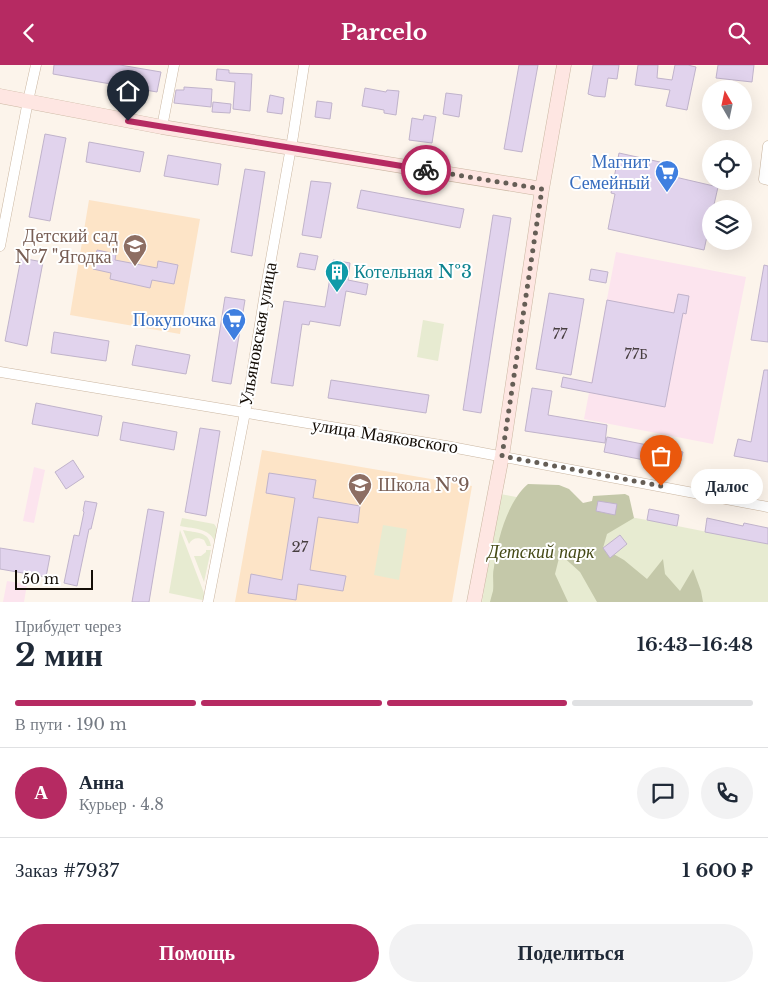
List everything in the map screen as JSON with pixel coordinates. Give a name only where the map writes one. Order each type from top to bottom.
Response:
[{"type":"main road","points":[[474,602],[502,456],[542,189],[564,65]]},
{"type":"main road","points":[[0,96],[162,127],[542,189]]},
{"type":"street","points":[[0,246],[36,65]]},
{"type":"street","points":[[162,127],[174,65]]},
{"type":"street","name":"Ульяновская улица","points":[[208,602],[245,413],[304,65]]},
{"type":"street","points":[[766,180],[768,146]]},
{"type":"street","name":"улица Маяковского","points":[[0,372],[437,444],[768,507]]},
{"type":"shaded area","name":"Детский сад №7 \"Ягодка\"","points":[[89,200],[200,219],[180,334],[70,315]]},
{"type":"shaded area","points":[[616,252],[746,277],[713,444],[584,419]]},
{"type":"shaded area","name":"Школа №9","points":[[262,450],[472,486],[452,602],[235,602]]},
{"type":"shaded area","points":[[34,467],[45,470],[34,523],[23,521]]},
{"type":"shaded area","points":[[7,581],[27,584],[24,602],[3,602]]},
{"type":"green space","points":[[423,320],[444,324],[438,361],[417,357]]},
{"type":"green space","points":[[528,484],[559,485],[569,489],[583,503],[592,501],[593,496],[625,494],[629,496],[634,518],[607,534],[603,548],[624,560],[647,579],[663,559],[665,574],[680,591],[693,569],[703,602],[597,602],[580,572],[560,554],[555,574],[568,602],[490,602],[493,591],[495,557],[504,523],[514,501]]},
{"type":"green space","name":"Детский парк","points":[[500,494],[768,544],[768,602],[482,602]]},
{"type":"green space","points":[[182,518],[214,524],[218,531],[216,545],[214,539],[207,532],[180,526]]},
{"type":"green space","points":[[383,525],[407,529],[399,580],[374,575]]},
{"type":"green space","points":[[180,530],[207,601],[169,593]]},
{"type":"green space","points":[[183,530],[205,535],[210,541],[211,546],[207,546],[204,540],[200,539],[193,539],[189,544]]},
{"type":"green space","points":[[206,550],[211,550],[204,582],[194,556],[201,556]]},
{"type":"building","points":[[54,65],[120,65],[161,72],[157,92],[53,74]]},
{"type":"building","points":[[519,65],[538,65],[522,152],[504,149]]},
{"type":"building","points":[[593,65],[619,65],[617,79],[608,78],[605,97],[588,94]]},
{"type":"building","points":[[638,65],[658,65],[657,78],[672,80],[675,65],[696,67],[687,110],[666,106],[670,90],[635,85]]},
{"type":"building","points":[[718,65],[754,65],[752,82],[752,80],[716,78]]},
{"type":"building","points":[[217,69],[229,70],[229,73],[252,74],[250,111],[233,109],[235,82],[216,80]]},
{"type":"building","points":[[184,87],[212,89],[211,107],[174,103],[176,90],[184,90]]},
{"type":"building","points":[[365,88],[386,92],[387,90],[399,91],[396,115],[384,113],[384,110],[362,106]]},
{"type":"building","points":[[446,93],[462,95],[459,117],[443,114]]},
{"type":"building","points":[[270,95],[284,98],[282,114],[267,112]]},
{"type":"building","points":[[317,101],[332,103],[330,119],[315,117]]},
{"type":"building","points":[[213,102],[231,104],[230,113],[212,112]]},
{"type":"building","points":[[424,115],[436,117],[432,143],[409,140],[412,118],[423,120]]},
{"type":"building","points":[[45,134],[66,138],[50,221],[29,217]]},
{"type":"building","points":[[89,142],[144,152],[140,172],[86,162]]},
{"type":"building","points":[[619,153],[660,162],[658,173],[702,183],[702,190],[717,190],[715,200],[702,200],[702,250],[608,229],[615,194],[611,193]]},
{"type":"building","points":[[168,155],[221,164],[218,185],[164,176]]},
{"type":"building","points":[[245,169],[265,172],[252,256],[231,252]]},
{"type":"building","points":[[311,181],[331,183],[321,238],[302,235]]},
{"type":"building","points":[[361,190],[464,209],[460,228],[357,208]]},
{"type":"building","points":[[493,215],[511,218],[481,413],[463,410]]},
{"type":"building","points":[[97,250],[116,254],[115,260],[157,268],[158,261],[178,265],[174,284],[152,280],[150,288],[110,279],[111,273],[93,269]]},
{"type":"building","points":[[300,253],[318,256],[315,270],[297,267]]},
{"type":"building","points":[[21,258],[43,262],[27,346],[5,341]]},
{"type":"building","points":[[333,260],[350,263],[348,280],[368,284],[366,295],[346,291],[340,326],[310,321],[309,325],[302,324],[293,386],[271,383],[284,301],[325,307]]},
{"type":"building","points":[[764,265],[768,266],[768,342],[751,340]]},
{"type":"building","points":[[591,269],[608,272],[606,283],[589,280]]},
{"type":"building","points":[[549,293],[584,299],[571,375],[536,369]]},
{"type":"building","points":[[678,294],[689,296],[686,314],[683,313],[665,407],[561,387],[563,377],[592,383],[607,300],[674,313]]},
{"type":"building","points":[[225,297],[245,300],[231,384],[212,381]]},
{"type":"building","points":[[54,332],[109,341],[106,361],[51,353]]},
{"type":"building","points":[[136,345],[190,355],[186,374],[132,365]]},
{"type":"building","points":[[764,370],[768,370],[768,462],[734,456],[738,439],[751,442]]},
{"type":"building","points":[[331,380],[429,395],[426,413],[328,398]]},
{"type":"building","points":[[532,388],[552,391],[548,415],[607,425],[605,443],[525,431]]},
{"type":"building","points":[[36,403],[102,416],[98,436],[32,424]]},
{"type":"building","points":[[123,422],[177,432],[174,450],[120,440]]},
{"type":"building","points":[[200,428],[220,431],[206,516],[185,512]]},
{"type":"building","points":[[607,437],[683,452],[679,467],[604,452]]},
{"type":"building","points":[[73,460],[84,477],[66,489],[55,472]]},
{"type":"building","points":[[269,473],[316,480],[313,498],[360,506],[358,523],[318,517],[310,570],[346,576],[343,591],[298,584],[296,600],[248,593],[251,574],[282,580],[295,498],[266,493]]},
{"type":"building","points":[[85,501],[97,503],[91,529],[89,529],[77,586],[64,583],[74,535],[79,536]]},
{"type":"building","points":[[598,501],[617,504],[615,515],[596,511]]},
{"type":"building","points":[[148,509],[164,512],[149,602],[132,602]]},
{"type":"building","points":[[649,509],[679,515],[677,526],[647,520]]},
{"type":"building","points":[[707,518],[743,526],[744,523],[768,528],[768,544],[705,532]]},
{"type":"building","points":[[620,535],[627,544],[610,558],[603,548]]},
{"type":"building","points":[[0,548],[50,556],[46,577],[0,569]]},
{"type":"way so far","points":[[426,170],[542,189],[502,456],[661,486]]},
{"type":"place","name":"Магнит Семейный","points":[[667,193]]},
{"type":"place","name":"Детский сад №7 \"Ягодка\"","points":[[135,267]]},
{"type":"place","name":"Котельная №3","points":[[337,293]]},
{"type":"place","name":"Покупочка","points":[[234,341]]},
{"type":"place","name":"Далос","points":[[661,486]]},
{"type":"place","name":"Школа №9","points":[[360,506]]},
{"type":"route","points":[[128,121],[426,170]]}]
